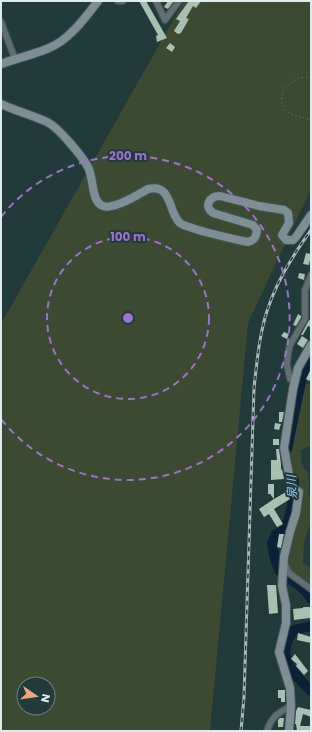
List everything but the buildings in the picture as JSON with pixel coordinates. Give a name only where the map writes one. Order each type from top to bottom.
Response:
[{"type":"street","points":[[1,64],[49,48],[63,40],[84,19],[98,1]]},
{"type":"street","points":[[118,1],[123,1]]},
{"type":"street","points":[[156,1],[165,20],[179,1]]},
{"type":"street","points":[[1,22],[15,59]]},
{"type":"street","points":[[1,104],[49,123],[73,146],[89,168],[95,198],[99,204],[104,206],[112,207],[148,189],[154,188],[166,194],[172,210],[181,224],[209,234],[248,242],[254,240],[256,235],[257,230],[253,225],[213,213],[209,210],[208,206],[211,199],[215,196],[220,196],[259,206],[284,210],[288,213],[289,223],[282,235],[286,240],[293,240],[311,216]]},
{"type":"street","points":[[295,381],[290,379],[287,365],[288,354],[290,346],[305,319],[305,290],[311,275]]},
{"type":"street","points":[[289,731],[291,706],[290,688],[279,652],[286,623],[286,605],[282,586],[283,568],[290,532],[296,513],[298,492],[291,485],[284,448],[298,368],[311,345]]},
{"type":"street","points":[[283,568],[311,589]]},
{"type":"street","points":[[267,731],[270,721],[275,715],[291,706]]},
{"type":"path","points":[[311,78],[301,77],[290,84],[281,94],[281,101],[287,112],[292,115],[305,117],[311,121]]},
{"type":"green space","points":[[184,1],[311,1],[311,189],[248,323],[210,731],[1,731],[1,324]]},
{"type":"green space","points":[[303,382],[310,384],[311,382],[311,446],[301,450],[302,466],[308,472],[308,491],[311,506],[311,521],[304,542],[303,564],[307,565],[311,569],[311,583],[291,571],[288,566],[286,556],[300,488],[293,469],[289,450]]},
{"type":"waterway","name":"泉川","points":[[287,449],[302,377],[306,363],[311,355]]},
{"type":"waterway","name":"泉川","points":[[294,481],[292,506],[285,530],[276,534],[272,543],[279,570],[300,586],[311,599]]},
{"type":"waterway","name":"泉川","points":[[311,626],[294,630],[288,639],[286,648],[286,656],[292,670],[311,691]]},
{"type":"railway","points":[[241,731],[244,697],[254,388],[259,349],[264,320],[275,290],[280,279],[311,230]]}]
